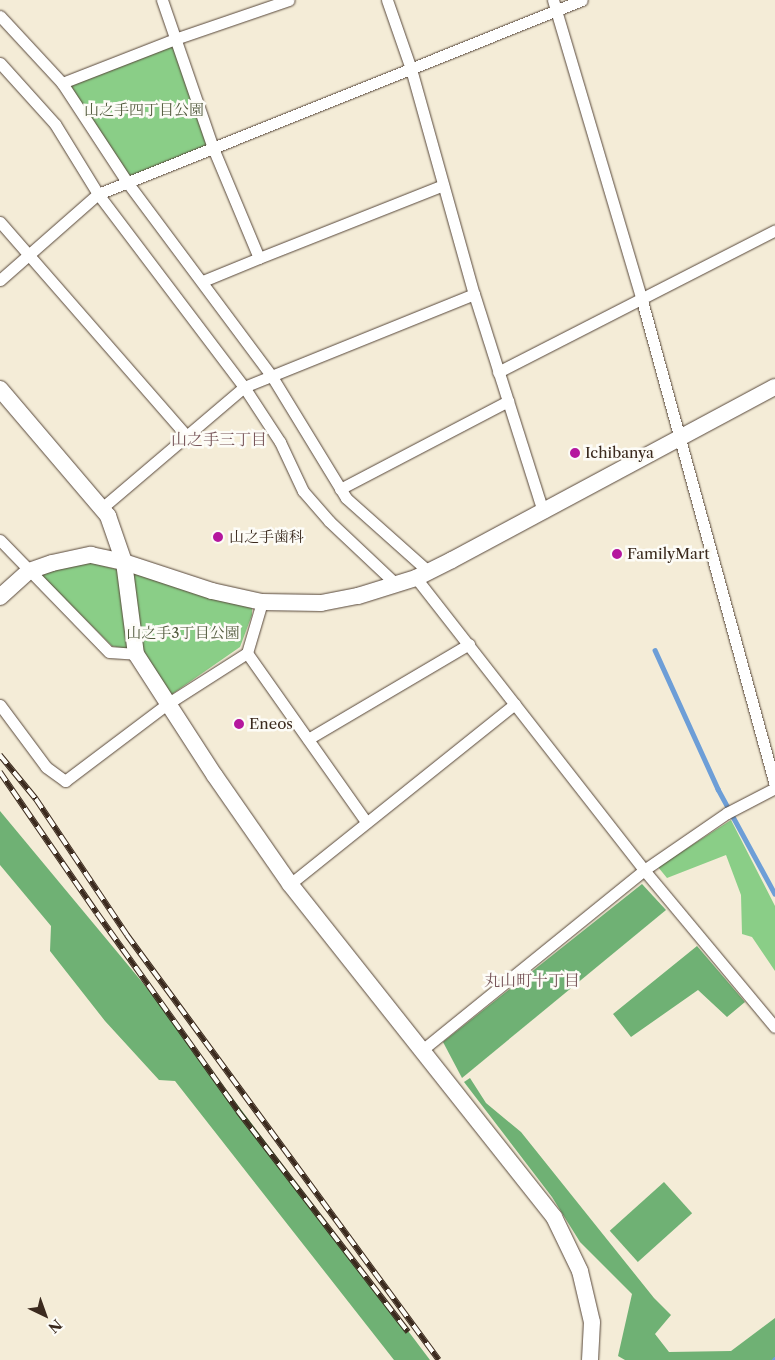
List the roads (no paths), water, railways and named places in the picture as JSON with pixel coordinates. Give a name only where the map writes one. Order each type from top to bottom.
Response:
[{"type":"street","points":[[162,0],[213,148],[259,258]]},
{"type":"street","points":[[62,83],[175,39],[290,0]]},
{"type":"street","points":[[387,0],[411,69],[474,294],[543,512]]},
{"type":"street","points":[[0,280],[98,194],[411,69],[554,6],[582,0]]},
{"type":"street","points":[[422,1050],[644,870],[727,813],[775,786],[641,297],[554,6]]},
{"type":"street","points":[[0,16],[62,83],[127,182],[203,281],[271,375],[346,498],[422,575],[469,644],[644,870],[775,1027]]},
{"type":"street","points":[[0,63],[55,124],[98,194],[244,388],[280,442],[303,491],[329,521],[397,585]]},
{"type":"street","points":[[203,281],[443,185]]},
{"type":"street","points":[[0,222],[186,436]]},
{"type":"street","points":[[498,372],[641,297],[775,230]]},
{"type":"street","points":[[103,507],[244,388],[271,375],[474,294]]},
{"type":"street","points":[[0,389],[103,507],[124,562],[136,654],[167,704],[290,884],[554,1217],[580,1271],[592,1322],[590,1360]]},
{"type":"street","points":[[0,597],[29,571],[52,563],[91,555],[124,562],[212,591],[262,602],[321,603],[358,596],[397,585],[422,575],[775,389]]},
{"type":"street","points":[[340,489],[508,401]]},
{"type":"street","points":[[0,540],[109,652],[136,654]]},
{"type":"street","points":[[0,705],[46,767],[65,781],[167,704],[247,652],[262,602]]},
{"type":"street","points":[[308,739],[469,644]]},
{"type":"street","points":[[247,652],[366,822]]},
{"type":"street","points":[[290,884],[515,704]]},
{"type":"waterway","points":[[655,650],[718,789],[775,894]]},
{"type":"railway","points":[[0,755],[36,799],[127,935],[439,1360]]},
{"type":"railway","points":[[0,772],[97,913],[238,1111],[408,1332]]},
{"type":"place","name":"Ichibanya","points":[[575,453]]},
{"type":"place","name":"山之手歯科","points":[[218,537]]},
{"type":"place","name":"FamilyMart","points":[[617,554]]},
{"type":"place","name":"Eneos","points":[[239,724]]},
{"type":"district","name":"山之手三丁目","points":[[219,439]]},
{"type":"district","name":"丸山町十丁目","points":[[532,980]]},
{"type":"park label","name":"山之手四丁目公園","points":[[144,110]]},
{"type":"park label","name":"山之手3丁目公園","points":[[183,633]]}]
